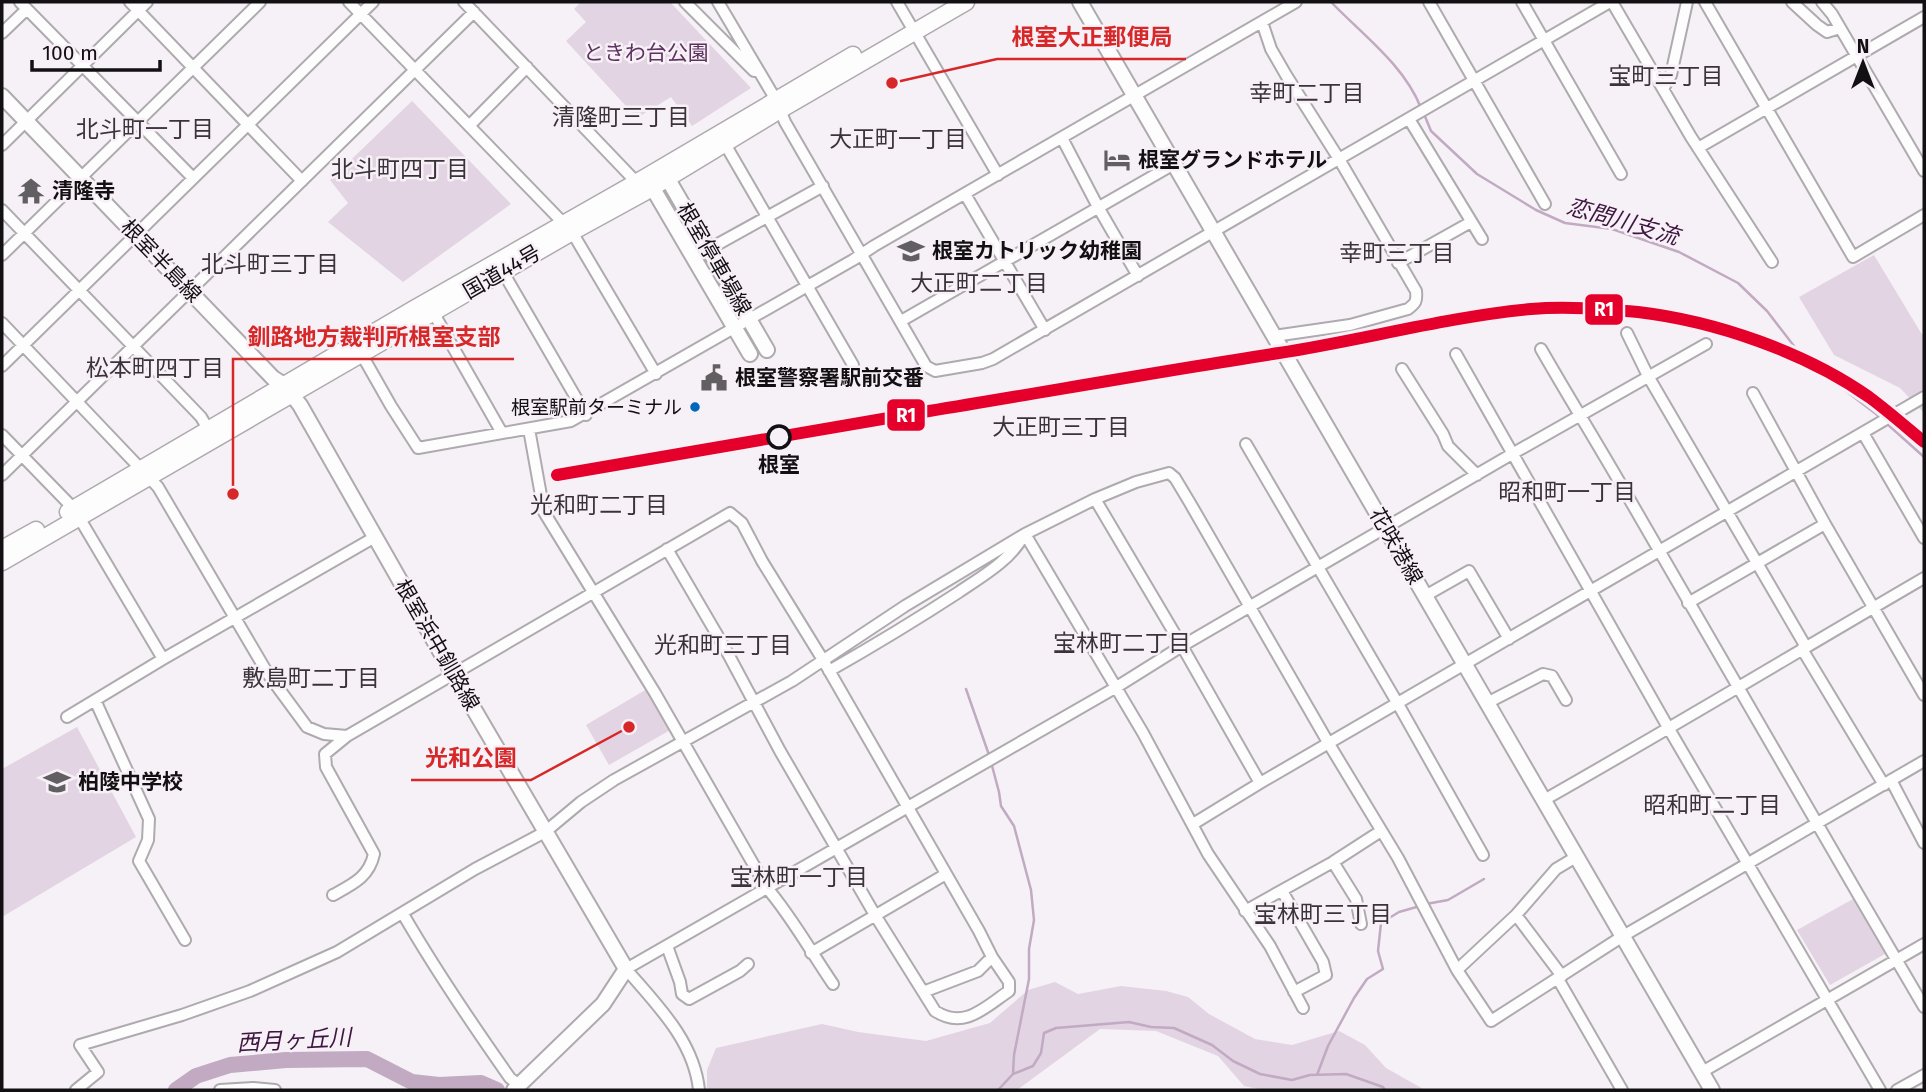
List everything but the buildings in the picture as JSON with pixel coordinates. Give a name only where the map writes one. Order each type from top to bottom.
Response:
[{"type":"highway","name":"国道44号","points":[[912,27],[944,2]]},
{"type":"highway","name":"国道44号","points":[[3,555],[645,185],[912,27],[966,2]]},
{"type":"highway","name":"国道44号","points":[[665,173],[725,144],[778,105]]},
{"type":"highway","name":"国道44号","points":[[359,349],[433,312],[503,272],[568,227]]},
{"type":"main road","name":"花咲港線","points":[[1080,2],[1712,1090]]},
{"type":"main road","name":"根室半島線","points":[[2,96],[287,390]]},
{"type":"main road","name":"根室停車場線","points":[[665,173],[767,350]]},
{"type":"main road","name":"根室停車場線","points":[[645,185],[750,354]]},
{"type":"main road","name":"根室浜中釧路線","points":[[287,390],[300,405],[626,969]]},
{"type":"main road","points":[[516,1088],[603,1003],[626,969]]},
{"type":"street","points":[[130,2],[302,181]]},
{"type":"street","points":[[2,145],[147,2]]},
{"type":"street","points":[[2,255],[260,2]]},
{"type":"street","points":[[349,2],[568,227],[656,374]]},
{"type":"street","points":[[2,366],[373,2]]},
{"type":"street","points":[[464,2],[645,185]]},
{"type":"street","points":[[685,2],[766,83]]},
{"type":"street","points":[[718,2],[926,366],[935,371],[993,359],[1611,2],[1698,148],[1772,262]]},
{"type":"street","points":[[897,2],[998,175]]},
{"type":"street","points":[[359,349],[418,448],[571,421],[586,415],[735,329],[1296,2]]},
{"type":"street","points":[[1429,2],[1545,204]]},
{"type":"street","points":[[1522,2],[1621,174]]},
{"type":"street","points":[[1663,89],[1671,75],[1688,2]]},
{"type":"street","points":[[1705,2],[1853,257],[1924,215]]},
{"type":"street","points":[[1792,2],[1827,33],[1840,28]]},
{"type":"street","points":[[1822,2],[1924,171]]},
{"type":"street","points":[[2,33],[23,5],[193,178]]},
{"type":"street","points":[[2,475],[474,12]]},
{"type":"street","points":[[1698,148],[1924,17]]},
{"type":"street","points":[[1262,22],[1276,58],[1416,291],[1417,300],[1408,309],[1350,325],[1274,336]]},
{"type":"street","points":[[469,126],[527,66]]},
{"type":"street","points":[[1409,119],[1482,239]]},
{"type":"street","points":[[1062,138],[1138,276]]},
{"type":"street","points":[[725,144],[853,365]]},
{"type":"street","points":[[901,321],[1174,164]]},
{"type":"street","points":[[709,249],[823,186]]},
{"type":"street","points":[[965,194],[1045,330]]},
{"type":"street","points":[[2,210],[201,417],[211,434]]},
{"type":"street","points":[[1398,264],[1471,222]]},
{"type":"street","points":[[503,272],[586,415]]},
{"type":"street","points":[[433,312],[502,433]]},
{"type":"street","points":[[2,324],[158,487],[268,674],[307,727],[324,734],[347,736]]},
{"type":"street","points":[[1627,332],[1648,376],[1804,648],[1924,843]]},
{"type":"street","points":[[699,1090],[695,1065],[685,1044],[674,1026],[626,969],[1706,344]]},
{"type":"street","points":[[1541,349],[1924,1007]]},
{"type":"street","points":[[1456,354],[1669,729],[1880,1090]]},
{"type":"street","points":[[1402,369],[1448,446],[1477,475]]},
{"type":"street","points":[[1753,393],[1924,695]]},
{"type":"street","points":[[1193,824],[1924,397]]},
{"type":"street","points":[[529,429],[544,512],[595,592],[767,887],[784,908],[833,984]]},
{"type":"street","points":[[1863,433],[1924,538]]},
{"type":"street","points":[[2,435],[77,513],[163,659]]},
{"type":"street","points":[[1246,444],[1483,855]]},
{"type":"street","points":[[76,1090],[98,1072],[80,1045],[250,992],[337,952],[475,869],[545,832],[580,802],[614,780],[792,681],[905,606],[1024,534],[1095,499],[1169,472],[1190,503],[1398,858],[1457,970],[1490,1021],[1623,936],[1924,761]]},
{"type":"street","points":[[1095,499],[1260,783]]},
{"type":"street","points":[[333,895],[367,872],[374,854],[326,767],[325,754],[347,736],[667,549],[730,513],[742,523],[762,561],[823,660],[992,957],[1009,982],[1009,992],[977,1013],[958,1020],[946,1018],[935,1011],[875,915],[667,549]]},
{"type":"street","points":[[1688,603],[1825,524]]},
{"type":"street","points":[[829,671],[909,625],[971,584],[1000,562],[1019,544],[1024,534]]},
{"type":"street","points":[[1024,534],[1143,733],[1208,854],[1270,946],[1303,1008]]},
{"type":"street","points":[[67,717],[375,537]]},
{"type":"street","points":[[1425,596],[1469,571],[1509,639]]},
{"type":"street","points":[[1544,800],[1924,578]]},
{"type":"street","points":[[1487,703],[1543,674],[1552,676],[1566,700]]},
{"type":"street","points":[[95,700],[149,819],[148,840],[139,861],[185,940]]},
{"type":"street","points":[[1245,911],[1333,862],[1381,831]]},
{"type":"street","points":[[1457,970],[1516,915],[1556,869],[1576,856]]},
{"type":"street","points":[[1333,862],[1356,899],[1361,924]]},
{"type":"street","points":[[811,953],[946,874]]},
{"type":"street","points":[[1282,891],[1323,962],[1326,975],[1294,992]]},
{"type":"street","points":[[403,914],[434,968],[516,1088]]},
{"type":"street","points":[[1516,915],[1560,978],[1622,1090]]},
{"type":"street","points":[[1702,1072],[1924,944]]},
{"type":"street","points":[[667,946],[682,995],[689,999],[748,964]]},
{"type":"street","points":[[923,992],[978,971],[992,957]]},
{"type":"street","points":[[1897,1090],[1924,1075]]},
{"type":"street","points":[[220,1090],[275,1090]]},
{"type":"green space","name":"ときわ台公園","points":[[581,2],[670,2],[751,88],[692,126],[671,97],[637,118],[566,41],[586,22],[574,9]]},
{"type":"green space","points":[[412,101],[511,204],[403,282],[328,222],[348,203],[330,180]]},
{"type":"green space","points":[[1874,255],[1924,335],[1924,413],[1900,388],[1834,355],[1799,297]]},
{"type":"green space","points":[[647,689],[672,729],[609,765],[586,725]]},
{"type":"green space","points":[[77,727],[136,837],[2,917],[2,769]]},
{"type":"green space","points":[[1853,899],[1885,954],[1830,985],[1797,930]]},
{"type":"green space","points":[[1055,982],[1078,994],[1121,986],[1166,991],[1188,997],[1209,1014],[1255,1039],[1292,1045],[1339,1031],[1365,1045],[1386,1068],[1425,1090],[1264,1090],[1244,1086],[1218,1056],[1156,1031],[1100,1029],[1017,1090],[707,1090],[707,1070],[716,1048],[822,1024],[926,1041],[990,1023],[1028,990]]},
{"type":"waterway","name":"恋問川支流","points":[[1331,2],[1393,64],[1414,92],[1421,108]]},
{"type":"waterway","name":"恋問川支流","points":[[1424,114],[1431,131],[1477,174],[1536,210],[1565,223],[1612,229],[1679,252],[1738,283],[1767,311],[1804,359],[1880,417]]},
{"type":"waterway","name":"恋問川支流","points":[[1885,422],[1924,457]]},
{"type":"waterway","points":[[966,689],[989,755]]},
{"type":"waterway","points":[[991,762],[1001,806],[1014,826],[1031,890],[1034,920],[1029,949],[1029,979],[1014,1055],[1013,1074]]},
{"type":"waterway","points":[[1426,904],[1448,900],[1484,879]]},
{"type":"waterway","points":[[1317,1075],[1328,1046],[1354,998],[1367,979],[1383,969],[1378,951],[1381,923],[1399,912],[1420,906]]},
{"type":"waterway","points":[[998,1090],[1013,1074],[1033,1066],[1041,1053],[1044,1033],[1056,1028],[1129,1022],[1174,1028],[1212,1045],[1233,1061],[1260,1074],[1292,1080],[1310,1075],[1346,1074],[1385,1090]]},
{"type":"waterway","name":"西月ヶ丘川","points":[[176,1090],[196,1076],[230,1065],[286,1060],[367,1059],[412,1082],[439,1085],[481,1083],[497,1090]]},
{"type":"transit line","name":"R1","points":[[557,475],[1310,348],[1468,317],[1558,308],[1667,316],[1758,341],[1817,366],[1844,381],[1876,402],[1924,442]]},
{"type":"place","name":"根室大正郵便局","points":[[892,83]]},
{"type":"place","name":"根室グランドホテル","points":[[1117,160]]},
{"type":"place","name":"清隆寺","points":[[31,191]]},
{"type":"place","name":"根室カトリック幼稚園","points":[[911,251]]},
{"type":"place","name":"根室警察署駅前交番","points":[[714,378]]},
{"type":"place","name":"根室駅前ターミナル","points":[[695,407]]},
{"type":"place","name":"根室","points":[[779,437]]},
{"type":"place","name":"釧路地方裁判所根室支部","points":[[233,494]]},
{"type":"place","name":"光和公園","points":[[629,727]]},
{"type":"place","name":"柏陵中学校","points":[[57,782]]},
{"type":"district","name":"宝町三丁目","points":[[1666,76]]},
{"type":"district","name":"幸町二丁目","points":[[1307,93]]},
{"type":"district","name":"清隆町三丁目","points":[[621,117]]},
{"type":"district","name":"北斗町一丁目","points":[[145,129]]},
{"type":"district","name":"大正町一丁目","points":[[898,139]]},
{"type":"district","name":"北斗町四丁目","points":[[400,169]]},
{"type":"district","name":"幸町三丁目","points":[[1397,253]]},
{"type":"district","name":"北斗町三丁目","points":[[270,264]]},
{"type":"district","name":"大正町二丁目","points":[[979,283]]},
{"type":"district","name":"松本町四丁目","points":[[155,368]]},
{"type":"district","name":"大正町三丁目","points":[[1061,427]]},
{"type":"district","name":"昭和町一丁目","points":[[1567,492]]},
{"type":"district","name":"光和町二丁目","points":[[599,505]]},
{"type":"district","name":"宝林町二丁目","points":[[1122,643]]},
{"type":"district","name":"光和町三丁目","points":[[723,645]]},
{"type":"district","name":"敷島町二丁目","points":[[311,678]]},
{"type":"district","name":"昭和町二丁目","points":[[1712,805]]},
{"type":"district","name":"宝林町一丁目","points":[[799,877]]},
{"type":"district","name":"宝林町三丁目","points":[[1323,914]]}]
